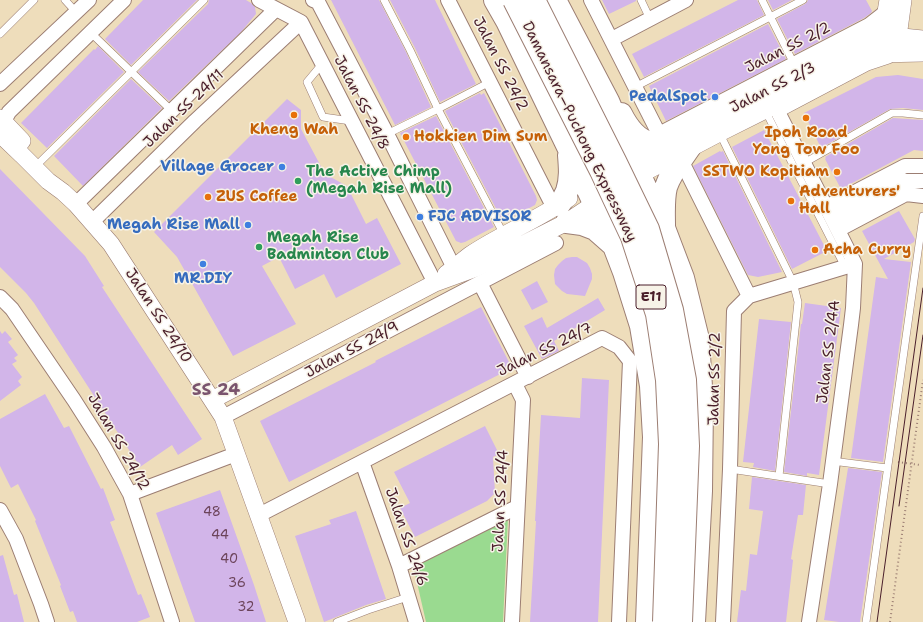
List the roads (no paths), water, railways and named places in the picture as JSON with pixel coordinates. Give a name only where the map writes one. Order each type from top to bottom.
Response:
[{"type":"highway","points":[[495,0],[568,147],[614,246],[642,326],[651,386],[654,437],[647,622]]},
{"type":"highway","name":"Damansara–Puchong Expressway","points":[[514,0],[601,171],[632,237],[657,314],[667,380],[670,444],[664,622]]},
{"type":"highway","name":"Damansara–Puchong Expressway","points":[[534,0],[648,230],[672,310],[685,380],[688,446],[681,622]]},
{"type":"highway","points":[[555,0],[608,101],[664,228],[684,278],[698,339],[702,403],[701,491],[694,622]]},
{"type":"highway","points":[[568,147],[574,149],[587,148],[598,143],[603,138],[609,127],[610,121],[608,101]]},
{"type":"highway","points":[[608,101],[618,109],[627,125],[640,138],[651,142],[662,138]]},
{"type":"highway","points":[[568,147],[570,170],[569,183],[560,212],[595,229],[614,246]]},
{"type":"highway","points":[[664,228],[664,201],[666,188],[671,175],[685,153]]},
{"type":"highway","points":[[614,246],[621,235],[632,227],[651,224],[664,228]]},
{"type":"main road","points":[[887,42],[902,0]]},
{"type":"main road","points":[[887,42],[888,6]]},
{"type":"main road","name":"Jalan SS 2/3","points":[[636,167],[662,138],[873,38],[887,42]]},
{"type":"main road","points":[[887,42],[917,51]]},
{"type":"main road","points":[[887,42],[917,51]]},
{"type":"main road","name":"Jalan SS 2/3","points":[[636,167],[685,153],[719,132],[773,109],[864,58],[887,42]]},
{"type":"main road","points":[[590,195],[636,167]]},
{"type":"street","points":[[0,84],[88,0]]},
{"type":"street","points":[[63,192],[57,176],[1,125],[9,112],[124,0]]},
{"type":"street","points":[[259,0],[301,22]]},
{"type":"street","name":"Jalan SS 24/2","points":[[448,0],[560,212]]},
{"type":"street","points":[[591,0],[662,138]]},
{"type":"street","points":[[612,39],[686,0]]},
{"type":"street","name":"Jalan SS 24/8","points":[[317,1],[387,134],[454,268]]},
{"type":"street","name":"Jalan SS 2/2","points":[[662,138],[794,64],[869,25],[888,6]]},
{"type":"street","points":[[76,204],[276,9]]},
{"type":"street","name":"Jalan SS 24/8","points":[[301,22],[435,283]]},
{"type":"street","name":"Jalan SS 24/11","points":[[92,222],[195,120],[301,22]]},
{"type":"street","name":"Jalan SS 2/4A","points":[[773,109],[804,163],[832,219],[850,265],[853,308],[830,484],[809,622]]},
{"type":"street","name":"Jalan SS 24/10","points":[[1,125],[22,155],[48,181],[76,204],[111,244],[223,417],[297,622]]},
{"type":"street","points":[[685,153],[749,296],[850,265]]},
{"type":"street","points":[[832,219],[904,166],[923,166]]},
{"type":"street","points":[[832,219],[904,181],[923,181]]},
{"type":"street","points":[[832,219],[906,194],[923,196]]},
{"type":"street","name":"Jalan SS 24/9","points":[[212,400],[435,283],[476,268],[560,212],[590,195]]},
{"type":"street","name":"Jalan SS 24/9","points":[[435,283],[470,255],[504,235],[560,212]]},
{"type":"street","name":"Jalan SS 24/9","points":[[223,417],[556,243]]},
{"type":"street","points":[[480,283],[528,377]]},
{"type":"street","name":"Jalan SS 2/2","points":[[723,622],[730,469],[734,311],[749,296]]},
{"type":"street","name":"Jalan SS 24/12","points":[[0,297],[12,309],[74,400],[104,447],[130,494],[172,622]]},
{"type":"street","name":"Jalan SS 24/7","points":[[259,515],[602,338],[619,347],[630,361],[619,622]]},
{"type":"street","name":"Jalan SS 24/4","points":[[512,622],[523,400],[515,384]]},
{"type":"street","points":[[130,494],[236,454]]},
{"type":"street","name":"Jalan SS 24/6","points":[[362,462],[399,566],[416,622]]},
{"type":"street","points":[[399,566],[517,507]]},
{"type":"street","points":[[0,510],[16,539],[47,622]]},
{"type":"lane","points":[[1,31],[34,0]]},
{"type":"lane","points":[[65,0],[76,12]]},
{"type":"lane","points":[[41,161],[204,0]]},
{"type":"lane","points":[[384,0],[438,109],[504,235]]},
{"type":"lane","points":[[641,0],[650,19]]},
{"type":"lane","points":[[762,0],[794,64]]},
{"type":"lane","points":[[635,87],[803,0]]},
{"type":"lane","points":[[91,33],[172,111]]},
{"type":"lane","points":[[850,265],[773,109],[868,67],[899,59],[917,51]]},
{"type":"lane","points":[[322,64],[307,82],[324,117],[351,120]]},
{"type":"lane","points":[[387,134],[490,82]]},
{"type":"lane","points":[[804,163],[892,113],[923,115]]},
{"type":"lane","points":[[719,132],[793,282],[798,302],[779,476]]},
{"type":"lane","points":[[866,622],[923,216]]},
{"type":"lane","points":[[832,461],[888,468]]},
{"type":"lane","points":[[730,469],[830,484]]},
{"type":"lane","points":[[337,622],[408,597]]},
{"type":"tram line","points":[[877,622],[923,288]]},
{"type":"tram line","points":[[899,506],[923,335]]},
{"type":"place","name":"PedalSpot","points":[[715,97]]},
{"type":"place","name":"Kheng Wah","points":[[294,115]]},
{"type":"place","name":"Ipoh Road Yong Tow Foo","points":[[806,118]]},
{"type":"place","name":"Hokkien Dim Sum","points":[[406,137]]},
{"type":"place","name":"Village Grocer","points":[[282,167]]},
{"type":"place","name":"SSTWO Kopitiam","points":[[837,172]]},
{"type":"place","name":"The Active Chimp (Megah Rise Mall)","points":[[298,181]]},
{"type":"place","name":"ZUS Coffee","points":[[208,197]]},
{"type":"place","name":"Adventurers' Hall","points":[[791,201]]},
{"type":"place","name":"FJC ADVISOR","points":[[420,217]]},
{"type":"place","name":"Megah Rise Mall","points":[[248,225]]},
{"type":"place","name":"Megah Rise Badminton Club","points":[[259,247]]},
{"type":"place","name":"Acha Curry","points":[[815,250]]},
{"type":"place","name":"MR.DIY","points":[[203,264]]},
{"type":"district","name":"SS 24","points":[[216,391]]}]
